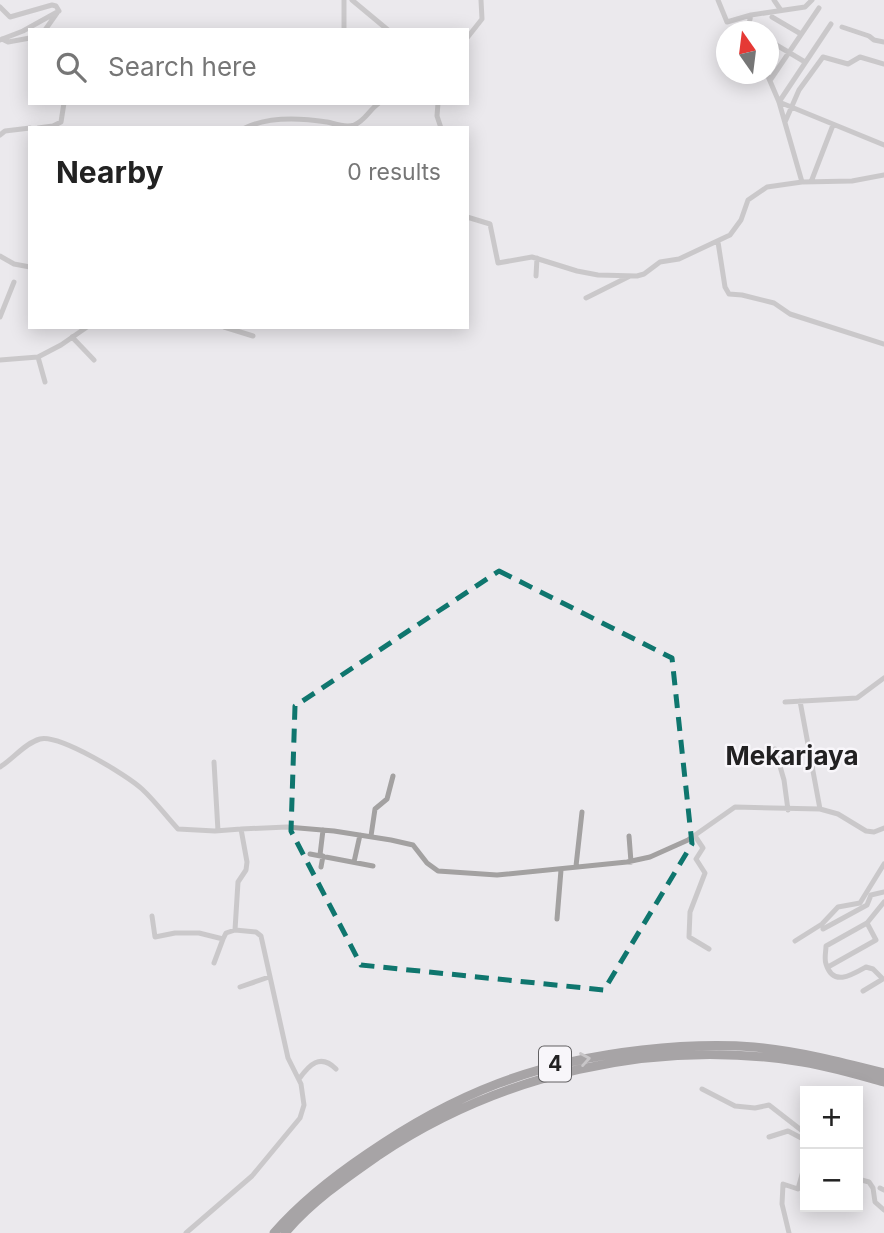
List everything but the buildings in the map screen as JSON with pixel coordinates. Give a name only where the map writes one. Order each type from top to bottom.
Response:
[{"type":"highway","name":"4","points":[[274,1233],[312,1194],[388,1139],[430,1113],[510,1077],[557,1064],[663,1048],[751,1047],[797,1052],[884,1073]]},
{"type":"highway","name":"4","points":[[285,1233],[317,1200],[355,1172],[434,1122],[472,1102],[560,1073],[665,1057],[712,1055],[797,1061],[884,1082]]},
{"type":"street","points":[[344,0],[344,28]]},
{"type":"street","points":[[352,0],[385,28]]},
{"type":"street","points":[[469,35],[482,19],[481,0]]},
{"type":"street","points":[[718,0],[727,22],[780,9],[806,7],[813,0]]},
{"type":"street","points":[[774,0],[780,9]]},
{"type":"street","points":[[0,7],[10,17],[52,5],[59,11]]},
{"type":"street","points":[[779,64],[819,8]]},
{"type":"street","points":[[46,28],[59,11]]},
{"type":"street","points":[[28,28],[59,11]]},
{"type":"street","points":[[749,21],[751,15]]},
{"type":"street","points":[[772,17],[801,34]]},
{"type":"street","points":[[779,102],[831,24]]},
{"type":"street","points":[[842,27],[884,42]]},
{"type":"street","points":[[1,39],[28,28]]},
{"type":"street","points":[[1,39],[8,42],[28,38]]},
{"type":"street","points":[[779,48],[805,62]]},
{"type":"street","points":[[785,122],[799,90],[823,57],[848,64],[860,57],[884,64]]},
{"type":"street","points":[[772,84],[802,181]]},
{"type":"street","points":[[779,102],[884,145]]},
{"type":"street","points":[[53,126],[61,122],[64,105]]},
{"type":"street","points":[[249,126],[256,122],[304,120],[352,126],[364,119],[370,105]]},
{"type":"street","points":[[438,105],[437,116],[440,126]]},
{"type":"street","points":[[811,183],[833,125]]},
{"type":"street","points":[[0,135],[5,131],[28,128]]},
{"type":"street","points":[[469,217],[490,225],[498,263],[537,258],[587,273],[630,276],[644,274],[660,262],[679,259],[730,235],[737,228],[748,200],[766,187],[802,181],[852,181],[884,175]]},
{"type":"street","points":[[718,242],[725,287],[729,294],[774,303],[790,314],[884,344]]},
{"type":"street","points":[[0,256],[14,264],[28,267]]},
{"type":"street","points":[[536,276],[537,258]]},
{"type":"street","points":[[586,298],[630,276]]},
{"type":"street","points":[[0,317],[14,282]]},
{"type":"street","points":[[0,360],[38,357],[84,329]]},
{"type":"street","points":[[230,329],[253,336]]},
{"type":"street","points":[[72,337],[94,360]]},
{"type":"street","points":[[38,357],[45,382]]},
{"type":"street","points":[[785,702],[857,698],[884,678]]},
{"type":"street","points":[[800,701],[820,809]]},
{"type":"street","points":[[0,767],[41,739],[61,742],[117,770],[141,788],[178,829],[218,831],[287,827],[371,836],[413,845],[432,868],[447,873],[497,875],[631,862],[668,850],[695,836],[735,807],[820,809],[838,814],[866,831],[874,832],[884,828]]},
{"type":"street","points":[[775,748],[788,810]]},
{"type":"street","points":[[214,762],[218,831]]},
{"type":"street","points":[[371,836],[375,809],[387,799],[393,776]]},
{"type":"street","points":[[576,866],[582,813]]},
{"type":"street","points":[[235,930],[238,882],[246,870],[247,862],[241,830]]},
{"type":"street","points":[[321,867],[323,830]]},
{"type":"street","points":[[354,862],[360,835]]},
{"type":"street","points":[[629,836],[631,862]]},
{"type":"street","points":[[695,836],[703,848],[696,859],[705,873],[690,912],[690,937],[709,949]]},
{"type":"street","points":[[310,854],[373,866]]},
{"type":"street","points":[[795,941],[822,924],[838,907],[860,903],[884,864]]},
{"type":"street","points":[[558,919],[561,870]]},
{"type":"street","points":[[823,929],[867,905],[871,895],[884,892]]},
{"type":"street","points":[[863,991],[883,979],[873,969],[866,967],[841,979],[825,963],[826,946],[867,923],[884,902]]},
{"type":"street","points":[[152,916],[155,937],[175,933],[199,933],[223,939]]},
{"type":"street","points":[[828,967],[876,940],[867,923]]},
{"type":"street","points":[[186,1233],[252,1176],[300,1118],[304,1098],[299,1079],[288,1058],[261,936],[256,932],[235,930],[226,933],[214,963]]},
{"type":"street","points":[[240,987],[269,977]]},
{"type":"street","points":[[299,1079],[319,1060],[326,1061],[336,1069]]},
{"type":"street","points":[[702,1089],[735,1106],[755,1108],[769,1105],[800,1129]]},
{"type":"street","points":[[769,1137],[788,1131],[800,1137]]},
{"type":"street","points":[[863,1180],[869,1182],[873,1188],[874,1202],[884,1210]]},
{"type":"street","points":[[789,1233],[782,1204],[783,1184],[798,1189],[800,1182]]},
{"type":"highlighted area","points":[[499,571],[672,658],[692,844],[604,990],[361,965],[291,831],[295,706]]},
{"type":"district","name":"Mekarjaya","points":[[792,756]]}]
